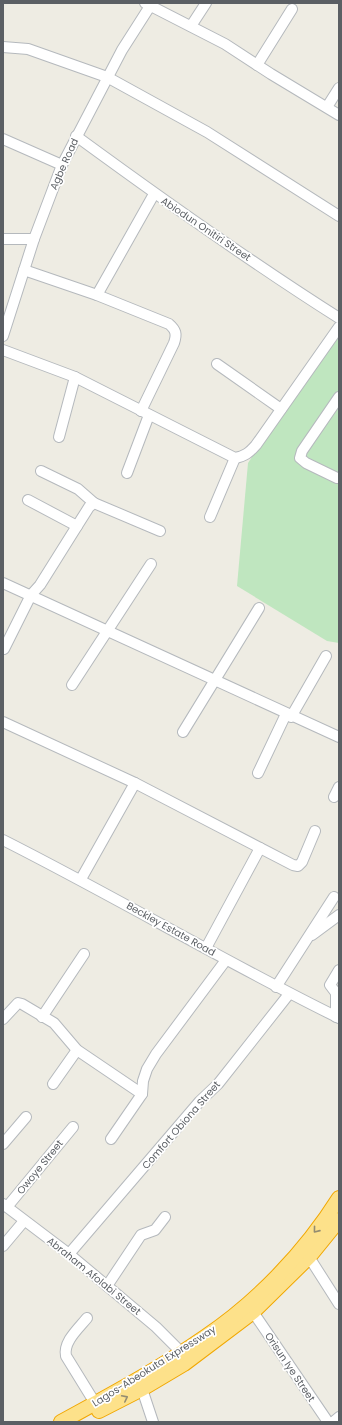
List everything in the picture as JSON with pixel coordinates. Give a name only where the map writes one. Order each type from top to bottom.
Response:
[{"type":"highway","name":"Lagos-Abeokuta Expressway","points":[[61,1422],[181,1352],[223,1324],[261,1291],[296,1254],[330,1212],[339,1198]]},
{"type":"highway","name":"Lagos-Abeokuta Expressway","points":[[77,1422],[142,1389],[202,1352],[253,1312],[309,1257],[338,1222]]},
{"type":"street","points":[[191,26],[206,3]]},
{"type":"street","points":[[149,4],[225,44],[339,115]]},
{"type":"street","name":"Agbe Road","points":[[3,336],[34,239],[62,165],[107,77],[149,4]]},
{"type":"street","points":[[257,65],[292,9]]},
{"type":"street","points":[[3,47],[28,49],[107,77],[207,132],[339,216]]},
{"type":"street","points":[[327,107],[339,88]]},
{"type":"street","name":"Abiodun Onitiri Street","points":[[76,136],[154,194],[295,290],[339,318]]},
{"type":"street","points":[[3,139],[62,165]]},
{"type":"street","points":[[97,295],[154,194]]},
{"type":"street","points":[[3,239],[34,239]]},
{"type":"street","points":[[24,270],[97,295],[169,324],[175,330],[176,336],[174,343],[145,413],[127,473]]},
{"type":"street","points":[[3,350],[75,376],[235,458],[243,457],[250,453],[339,327]]},
{"type":"street","points":[[217,364],[281,409]]},
{"type":"street","points":[[59,437],[75,376]]},
{"type":"street","points":[[337,478],[306,463],[300,458],[302,451],[339,396]]},
{"type":"street","points":[[210,517],[235,458]]},
{"type":"street","points":[[41,470],[78,490],[94,504],[160,531]]},
{"type":"street","points":[[28,500],[77,526]]},
{"type":"street","points":[[4,649],[31,595],[40,585],[89,507],[94,504]]},
{"type":"street","points":[[72,685],[151,564]]},
{"type":"street","points":[[3,583],[288,715],[339,737]]},
{"type":"street","points":[[183,732],[259,608]]},
{"type":"street","points":[[258,773],[288,715],[326,656]]},
{"type":"street","points":[[3,722],[135,783],[228,830],[260,848],[298,866],[302,862],[315,831]]},
{"type":"street","points":[[82,879],[135,783]]},
{"type":"street","points":[[334,797],[339,787]]},
{"type":"street","name":"Beckley Estate Road","points":[[3,840],[82,879],[226,960],[337,1018]]},
{"type":"street","points":[[206,948],[260,848]]},
{"type":"street","points":[[276,987],[334,897]]},
{"type":"street","points":[[307,939],[339,914]]},
{"type":"street","points":[[42,1017],[84,954]]},
{"type":"street","points":[[111,1140],[142,1094],[143,1081],[151,1062],[226,960]]},
{"type":"street","points":[[337,1018],[336,993],[330,985],[339,970]]},
{"type":"street","name":"Comfort Obiona Street","points":[[69,1254],[200,1101],[218,1084],[289,994]]},
{"type":"street","points":[[3,1018],[18,1003],[22,1004],[54,1023],[77,1050],[142,1094]]},
{"type":"street","points":[[52,1084],[77,1050]]},
{"type":"street","points":[[3,1144],[26,1117]]},
{"type":"street","name":"Owoye Street","points":[[5,1206],[73,1127]]},
{"type":"street","name":"Abraham Afolabi Street","points":[[5,1206],[69,1254],[156,1327],[181,1352]]},
{"type":"street","points":[[107,1286],[141,1234],[155,1230],[165,1217]]},
{"type":"street","points":[[3,1246],[24,1221]]},
{"type":"street","points":[[309,1257],[339,1304]]},
{"type":"street","name":"Orisun Iye Street","points":[[253,1312],[328,1422]]},
{"type":"street","points":[[87,1318],[66,1345],[65,1350],[66,1356],[95,1403]]},
{"type":"street","points":[[142,1389],[153,1422]]},
{"type":"street","points":[[332,1422],[339,1417]]},
{"type":"green space","points":[[339,327],[339,643],[327,641],[237,586],[248,463]]}]
